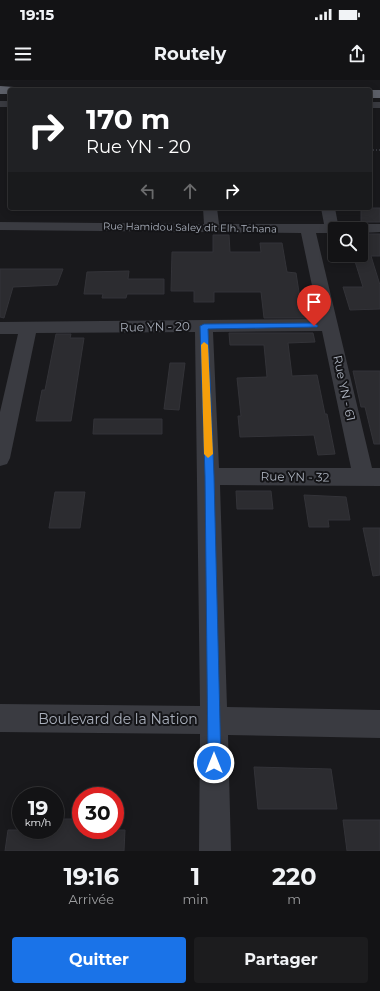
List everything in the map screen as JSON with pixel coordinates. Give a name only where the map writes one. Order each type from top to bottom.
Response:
[{"type":"street","points":[[210,210],[212,227]]},
{"type":"street","points":[[328,210],[331,222]]},
{"type":"street","name":"Rue Hamidou Saley dit Elh. Tchana","points":[[0,226],[56,220],[212,227],[328,228]]},
{"type":"street","name":"Rue Hamidou Saley dit Elh. Tchana","points":[[368,228],[380,228]]},
{"type":"street","name":"Rue YN - 61","points":[[308,229],[330,325],[372,477]]},
{"type":"street","name":"Rue YN - 20","points":[[0,328],[330,325]]},
{"type":"street","points":[[204,326],[209,476],[215,851]]},
{"type":"street","points":[[0,458],[28,328]]},
{"type":"street","name":"Rue YN - 32","points":[[209,476],[372,477]]},
{"type":"street","name":"Boulevard de la Nation","points":[[0,718],[214,720],[237,722],[380,724]]},
{"type":"building","points":[[380,208],[380,222],[361,222],[361,210]]},
{"type":"building","points":[[368,234],[380,234],[380,256],[371,256],[380,285],[380,309],[350,310],[343,287],[363,287],[355,262],[368,262]]},
{"type":"building","points":[[213,235],[229,235],[230,252],[261,252],[260,243],[282,243],[287,272],[296,273],[301,305],[309,305],[311,318],[264,318],[261,292],[214,292],[214,302],[194,302],[194,291],[171,291],[172,252],[213,252]]},
{"type":"building","points":[[0,269],[63,269],[57,285],[13,287],[4,318],[0,317]]},
{"type":"building","points":[[129,271],[128,279],[164,279],[164,294],[127,294],[126,298],[102,298],[103,294],[84,294],[87,272]]},
{"type":"building","points":[[229,333],[313,333],[315,342],[288,343],[292,376],[317,375],[335,454],[318,455],[314,435],[240,437],[238,416],[241,416],[237,378],[267,377],[264,345],[230,345]]},
{"type":"building","points":[[56,334],[71,334],[70,338],[84,338],[71,421],[36,421],[42,390],[45,390]]},
{"type":"building","points":[[170,363],[185,363],[179,410],[164,409]]},
{"type":"building","points":[[353,371],[380,371],[380,444],[374,444],[365,407],[361,407]]},
{"type":"building","points":[[94,419],[162,419],[162,434],[93,434]]},
{"type":"building","points":[[236,491],[271,491],[273,509],[237,509]]},
{"type":"building","points":[[55,492],[85,492],[80,528],[49,528]]},
{"type":"building","points":[[304,495],[346,497],[350,520],[328,520],[329,527],[309,527]]},
{"type":"building","points":[[363,528],[380,528],[380,575],[373,576]]},
{"type":"building","points":[[254,767],[331,769],[337,809],[258,809]]},
{"type":"building","points":[[64,819],[72,819],[72,839],[124,839],[125,830],[124,851],[5,851],[8,830],[12,830],[12,839],[64,839]]},
{"type":"building","points":[[343,820],[380,820],[380,851],[347,851]]},
{"type":"slow traffic","points":[[204,345],[208,454]]},
{"type":"route","points":[[214,763],[209,476],[204,326],[314,326]]}]
